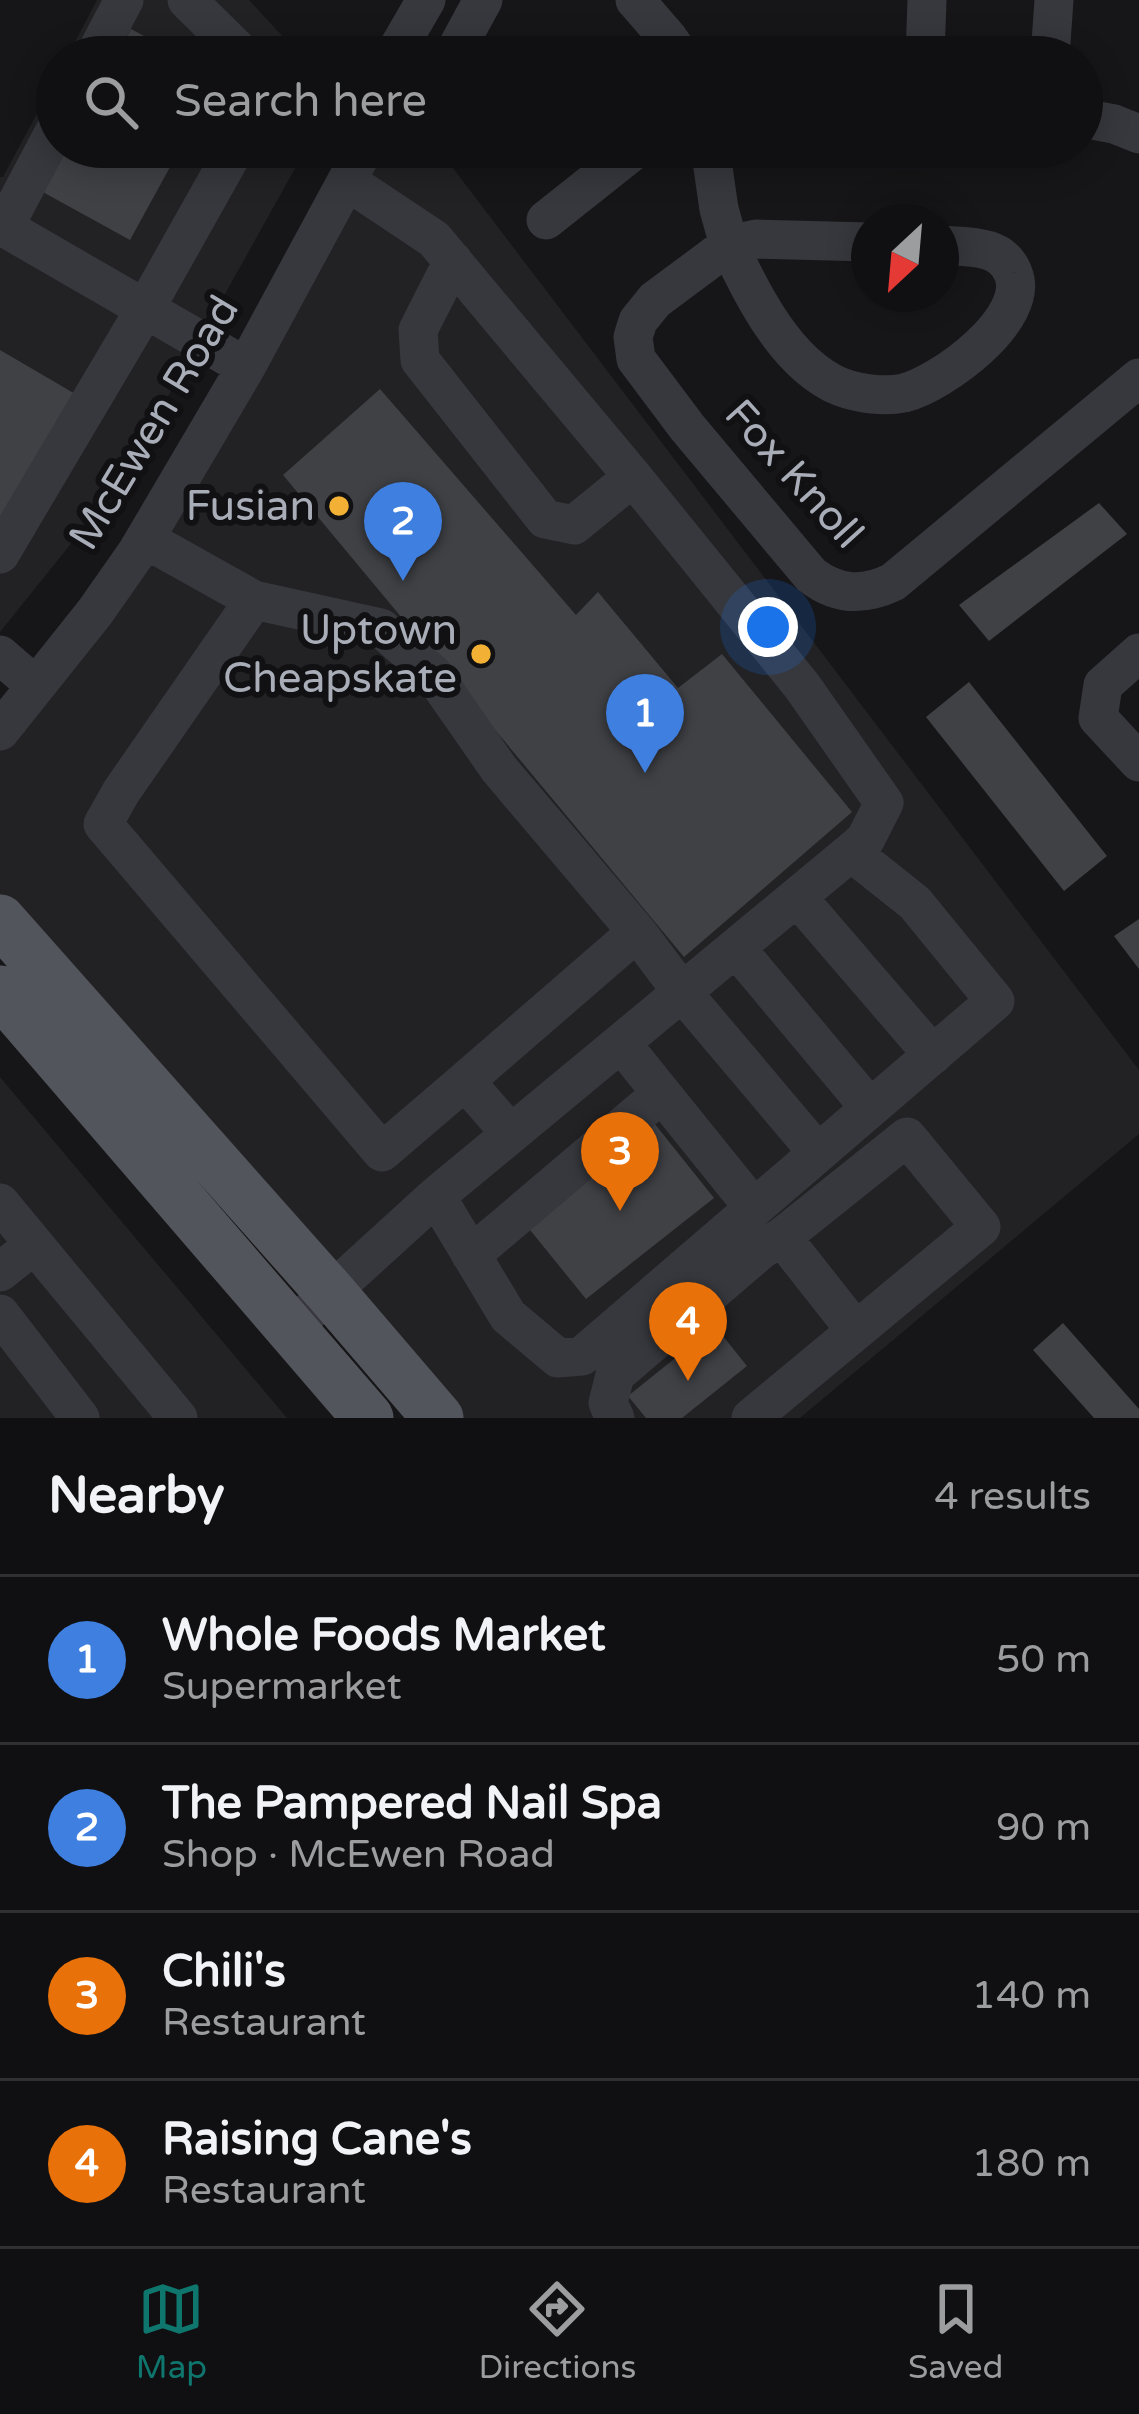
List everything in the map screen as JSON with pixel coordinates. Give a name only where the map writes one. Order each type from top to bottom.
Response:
[{"type":"main road","points":[[0,920],[438,1418]]},
{"type":"main road","points":[[0,992],[368,1418]]},
{"type":"street","points":[[105,36],[124,0]]},
{"type":"street","points":[[187,0],[223,36]]},
{"type":"street","points":[[405,36],[426,0]]},
{"type":"street","points":[[463,36],[483,0]]},
{"type":"street","points":[[635,0],[664,36]]},
{"type":"street","points":[[925,36],[926,0]]},
{"type":"street","points":[[1051,36],[1054,0]]},
{"type":"street","points":[[1103,122],[1139,134]]},
{"type":"street","points":[[36,165],[2,226],[247,367]]},
{"type":"street","points":[[0,554],[224,168]]},
{"type":"street","name":"McEwen Road","points":[[0,731],[95,612],[145,539],[247,367],[354,168]]},
{"type":"street","points":[[290,1328],[436,1196],[851,853],[865,840],[884,803],[802,686],[633,477],[434,239],[360,168]]},
{"type":"street","points":[[546,220],[612,168]]},
{"type":"street","name":"Fox Knoll","points":[[713,168],[730,245],[768,320],[803,361],[843,388],[874,395],[904,393],[933,381],[960,363],[1005,317],[1016,287],[1013,272],[994,251],[959,247]]},
{"type":"street","points":[[730,245],[756,238],[851,241]]},
{"type":"street","name":"Fox Knoll","points":[[730,245],[655,300],[638,321],[636,358],[687,427],[811,575],[838,591],[857,593],[893,582],[1139,378]]},
{"type":"street","points":[[452,261],[418,330],[420,360],[545,519],[574,525],[633,477]]},
{"type":"street","points":[[145,539],[254,600],[381,628],[433,674],[499,769],[818,1153]]},
{"type":"street","points":[[254,600],[104,824],[382,1152],[638,932]]},
{"type":"street","points":[[1139,653],[1102,685],[1098,718],[1139,762]]},
{"type":"street","points":[[0,655],[36,686]]},
{"type":"street","points":[[436,1196],[508,1316],[558,1358],[582,1356],[994,1001],[915,903],[851,853]]},
{"type":"street","points":[[797,897],[933,1054]]},
{"type":"street","points":[[736,948],[870,1108]]},
{"type":"street","points":[[621,1043],[754,1208]]},
{"type":"street","points":[[465,1082],[511,1134]]},
{"type":"street","points":[[471,1255],[661,1094]]},
{"type":"street","points":[[615,1418],[608,1403],[615,1375],[762,1250],[907,1137],[982,1227],[751,1418]]},
{"type":"street","points":[[0,1203],[178,1418]]},
{"type":"street","points":[[782,1237],[856,1331]]},
{"type":"street","points":[[0,1272],[34,1245]]},
{"type":"street","points":[[0,1314],[80,1418]]},
{"type":"shaded area","points":[[97,0],[249,0],[282,36],[78,36]]},
{"type":"shaded area","points":[[36,115],[36,168],[295,168],[119,484],[0,632],[0,177]]},
{"type":"shaded area","points":[[353,168],[453,168],[1139,1070],[1139,1134],[800,1418],[438,1418],[0,920],[0,731],[95,612]]},
{"type":"shaded area","points":[[0,1077],[287,1418],[0,1418]]},
{"type":"building","points":[[54,168],[169,168],[130,240],[41,191]]},
{"type":"building","points":[[0,350],[77,395],[0,529]]},
{"type":"building","points":[[380,389],[576,615],[598,592],[678,688],[722,654],[852,812],[684,957],[283,475]]},
{"type":"building","points":[[1099,503],[1127,534],[989,641],[959,605]]},
{"type":"building","points":[[969,682],[1107,856],[1064,891],[926,717]]},
{"type":"building","points":[[1139,919],[1139,969],[1114,936]]},
{"type":"building","points":[[654,1123],[714,1198],[586,1299],[526,1225]]},
{"type":"building","points":[[1063,1323],[1139,1409],[1139,1418],[1094,1418],[1033,1350]]},
{"type":"building","points":[[715,1326],[747,1366],[682,1418],[646,1418],[628,1396]]},
{"type":"place","name":"Fusian","points":[[339,506]]},
{"type":"place","name":"The Pampered Nail Spa","points":[[403,581]]},
{"type":"place","name":"Uptown Cheapskate","points":[[481,654]]},
{"type":"place","name":"Whole Foods Market","points":[[645,773]]},
{"type":"place","name":"Chili's","points":[[620,1211]]},
{"type":"place","name":"Raising Cane's","points":[[688,1381]]}]
